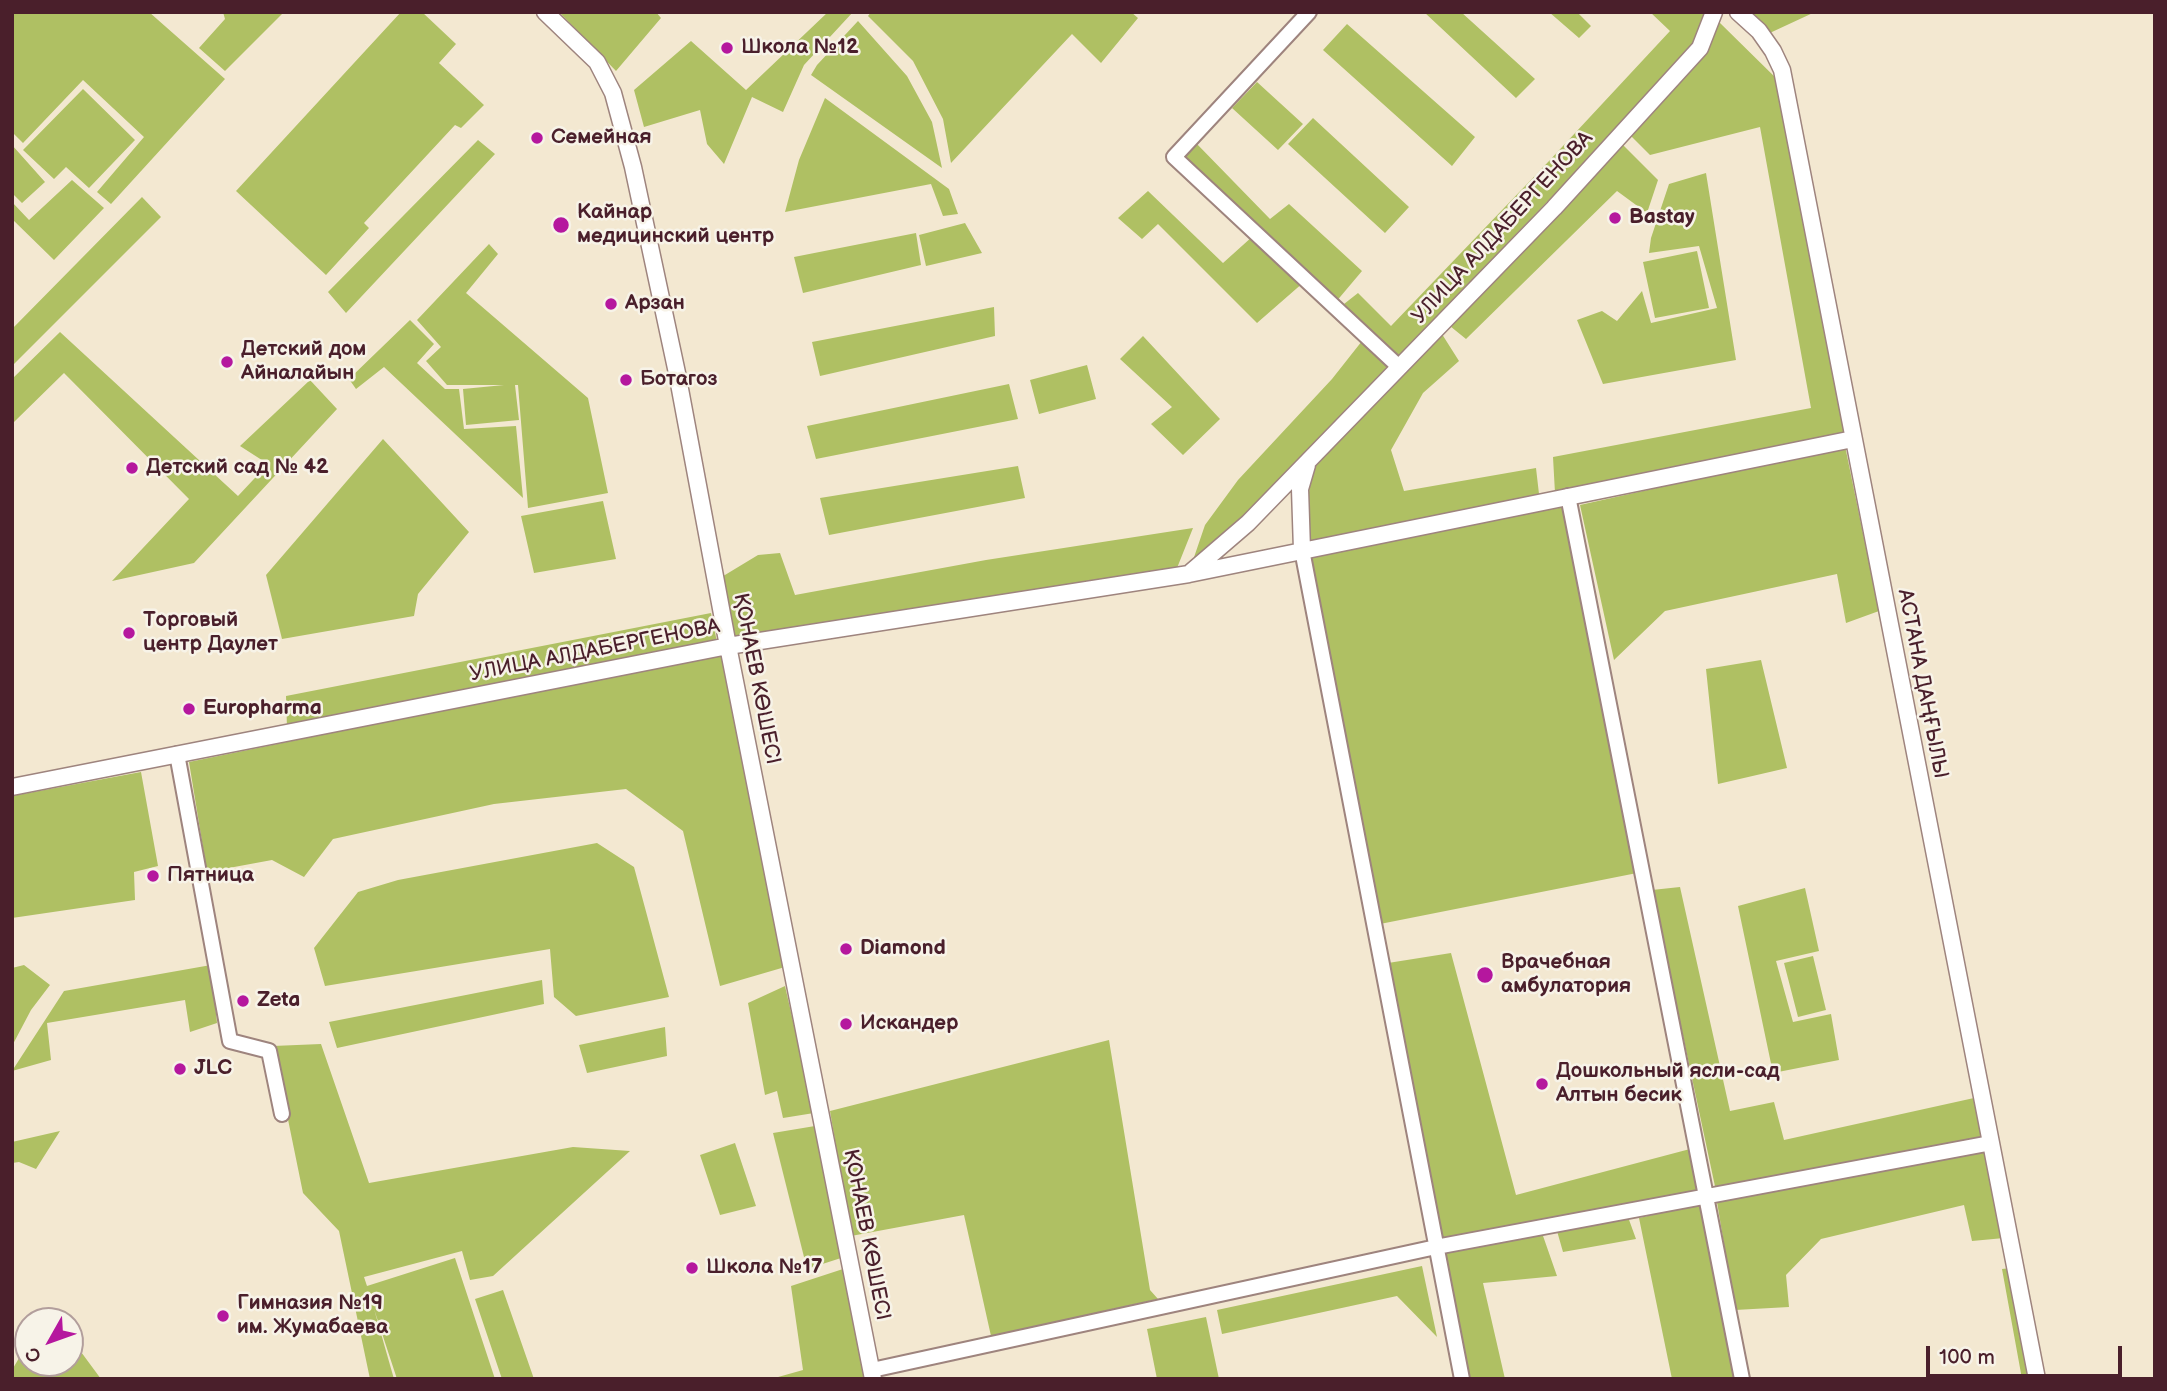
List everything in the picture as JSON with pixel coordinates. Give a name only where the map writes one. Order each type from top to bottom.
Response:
[{"type":"street","name":"ҚОНАЕВ КӨШЕСІ","points":[[545,12],[597,62],[613,93],[633,167],[672,352],[872,1374]]},
{"type":"street","points":[[1309,12],[1174,157],[1398,366]]},
{"type":"street","name":"УЛИЦА АЛДАБЕРГЕНОВА","points":[[1189,574],[1248,523],[1535,228],[1700,48],[1714,12]]},
{"type":"street","name":"АСТАНА ДАҢҒЫЛЫ","points":[[1738,12],[1759,31],[1782,70],[2037,1379]]},
{"type":"street","name":"УЛИЦА АЛДАБЕРГЕНОВА","points":[[12,787],[728,646],[1189,574],[1853,439]]},
{"type":"street","name":"УЛИЦА АЛДАБЕРГЕНОВА","points":[[1302,550],[1300,489],[1308,463]]},
{"type":"street","points":[[1569,496],[1742,1379]]},
{"type":"street","points":[[1302,550],[1462,1379]]},
{"type":"street","points":[[177,754],[230,1041],[269,1051],[282,1114]]},
{"type":"street","points":[[872,1374],[1436,1247],[1991,1143]]},
{"type":"green space","points":[[12,12],[149,12],[225,79],[111,204],[97,192],[144,137],[83,80],[23,143],[12,132]]},
{"type":"green space","points":[[223,12],[284,12],[225,71],[199,48],[225,19]]},
{"type":"green space","points":[[401,12],[422,12],[456,44],[439,63],[484,105],[461,128],[455,125],[364,223],[369,228],[326,275],[236,191]]},
{"type":"green space","points":[[559,12],[656,12],[661,18],[616,71]]},
{"type":"green space","points":[[828,12],[853,12],[804,65],[783,112],[752,97],[724,164],[707,144],[700,110],[644,127],[634,90],[691,41],[746,90]]},
{"type":"green space","points":[[871,12],[1131,12],[1138,18],[1101,63],[1072,34],[951,163],[943,119],[913,61],[868,16]]},
{"type":"green space","points":[[1424,12],[1461,12],[1535,79],[1516,98]]},
{"type":"green space","points":[[1549,12],[1577,12],[1591,26],[1579,38]]},
{"type":"green space","points":[[1650,12],[1708,12],[1698,45],[1397,358],[1344,304],[1358,293],[1391,326],[1670,31]]},
{"type":"green space","points":[[1734,12],[1815,12],[1759,38]]},
{"type":"green space","points":[[858,21],[907,76],[932,122],[942,168],[811,75]]},
{"type":"green space","points":[[1719,22],[1781,83],[1847,434],[1555,493],[1553,457],[1811,408],[1760,127],[1650,155],[1627,132],[1705,52]]},
{"type":"green space","points":[[1347,24],[1475,137],[1452,166],[1323,50]]},
{"type":"green space","points":[[1257,82],[1303,124],[1278,150],[1232,108]]},
{"type":"green space","points":[[83,89],[135,140],[89,188],[66,167],[54,179],[23,150]]},
{"type":"green space","points":[[825,98],[949,189],[958,214],[943,216],[931,184],[785,212],[799,160]]},
{"type":"green space","points":[[1313,118],[1409,207],[1385,233],[1288,144]]},
{"type":"green space","points":[[478,140],[495,154],[346,313],[328,292]]},
{"type":"green space","points":[[1619,141],[1658,180],[1647,213],[1617,191],[1466,339],[1445,322]]},
{"type":"green space","points":[[1196,143],[1270,219],[1289,204],[1362,271],[1335,303],[1181,157]]},
{"type":"green space","points":[[12,145],[45,182],[22,203],[12,193]]},
{"type":"green space","points":[[1706,173],[1736,360],[1603,384],[1577,320],[1602,311],[1617,321],[1642,291],[1651,323],[1717,308],[1699,246],[1649,253],[1651,238],[1669,184]]},
{"type":"green space","points":[[72,180],[104,208],[54,260],[12,219],[12,202],[29,220]]},
{"type":"green space","points":[[1148,191],[1223,263],[1253,236],[1304,282],[1257,323],[1158,224],[1142,239],[1118,218]]},
{"type":"green space","points":[[142,197],[161,217],[12,366],[12,329]]},
{"type":"green space","points":[[965,223],[982,253],[926,266],[919,235]]},
{"type":"green space","points":[[916,233],[921,265],[803,293],[794,257]]},
{"type":"green space","points":[[489,244],[498,254],[466,293],[588,398],[608,493],[528,508],[518,385],[515,385],[519,420],[466,425],[463,389],[504,385],[447,385],[426,361],[441,347],[417,320]]},
{"type":"green space","points":[[1697,251],[1709,308],[1655,318],[1643,262]]},
{"type":"green space","points":[[994,307],[995,336],[820,376],[812,342]]},
{"type":"green space","points":[[410,320],[434,344],[417,363],[445,389],[459,389],[464,429],[516,426],[523,498],[384,367],[356,389],[349,379]]},
{"type":"green space","points":[[1440,331],[1459,361],[1423,393],[1391,450],[1404,491],[1536,468],[1539,494],[1305,544],[1311,467]]},
{"type":"green space","points":[[60,332],[238,496],[268,464],[240,446],[310,380],[337,409],[194,563],[112,581],[189,499],[64,373],[12,421],[12,379]]},
{"type":"green space","points":[[1143,336],[1220,419],[1183,455],[1151,424],[1172,407],[1120,359]]},
{"type":"green space","points":[[1362,341],[1391,367],[1190,569],[1205,525],[1238,480],[1332,379]]},
{"type":"green space","points":[[1087,365],[1096,399],[1039,414],[1030,380]]},
{"type":"green space","points":[[1009,384],[1018,419],[816,459],[807,426]]},
{"type":"green space","points":[[383,439],[469,532],[418,594],[414,616],[282,639],[266,575]]},
{"type":"green space","points":[[1845,446],[1879,611],[1846,623],[1837,574],[1665,611],[1614,660],[1580,505]]},
{"type":"green space","points":[[1018,466],[1025,498],[829,535],[820,498]]},
{"type":"green space","points":[[603,501],[616,559],[534,573],[521,516]]},
{"type":"green space","points":[[1564,507],[1637,873],[1380,924],[1308,555]]},
{"type":"green space","points":[[1193,528],[1177,568],[734,638],[720,578],[758,555],[780,553],[795,595],[986,560]]},
{"type":"green space","points":[[711,613],[717,642],[287,728],[286,696]]},
{"type":"green space","points":[[722,653],[785,967],[720,986],[683,831],[626,789],[494,804],[333,839],[304,877],[272,860],[207,872],[189,762]]},
{"type":"green space","points":[[1761,660],[1787,768],[1718,784],[1706,669]]},
{"type":"green space","points":[[141,772],[158,866],[134,872],[135,900],[12,918],[12,796]]},
{"type":"green space","points":[[597,843],[634,867],[669,997],[576,1016],[554,997],[550,949],[325,986],[314,948],[358,892],[398,880]]},
{"type":"green space","points":[[1680,887],[1730,1111],[1774,1102],[1784,1140],[1974,1098],[1985,1140],[1716,1191],[1652,890]]},
{"type":"green space","points":[[1805,888],[1819,951],[1776,961],[1793,1022],[1831,1014],[1839,1060],[1773,1073],[1738,906]]},
{"type":"green space","points":[[1451,953],[1516,1195],[1690,1149],[1698,1192],[1440,1239],[1388,963]]},
{"type":"green space","points":[[1813,956],[1826,1010],[1798,1017],[1784,963]]},
{"type":"green space","points":[[24,965],[50,985],[31,1010],[12,1046],[12,968]]},
{"type":"green space","points":[[211,965],[217,1023],[190,1032],[185,1000],[47,1023],[51,1060],[12,1071],[64,991]]},
{"type":"green space","points":[[542,980],[544,1004],[337,1048],[329,1022]]},
{"type":"green space","points":[[785,986],[814,1113],[783,1118],[777,1091],[765,1095],[748,1003]]},
{"type":"green space","points":[[665,1027],[667,1056],[587,1073],[579,1045]]},
{"type":"green space","points":[[1109,1040],[1150,1290],[1158,1299],[991,1336],[964,1215],[851,1236],[830,1111]]},
{"type":"green space","points":[[321,1044],[369,1183],[573,1147],[630,1151],[493,1276],[470,1280],[462,1251],[364,1277],[367,1286],[455,1258],[495,1379],[397,1379],[374,1309],[394,1379],[370,1379],[339,1231],[303,1193],[273,1046]]},
{"type":"green space","points":[[815,1126],[841,1258],[807,1269],[773,1133]]},
{"type":"green space","points":[[60,1131],[36,1169],[19,1162],[12,1163],[12,1142]]},
{"type":"green space","points":[[735,1143],[756,1206],[720,1215],[700,1155]]},
{"type":"green space","points":[[1989,1151],[2004,1238],[1972,1241],[1964,1205],[1821,1239],[1786,1275],[1789,1307],[1735,1310],[1717,1202]]},
{"type":"green space","points":[[1705,1203],[1734,1379],[1672,1379],[1639,1218]]},
{"type":"green space","points":[[1628,1217],[1636,1239],[1563,1252],[1557,1231]]},
{"type":"green space","points":[[1542,1233],[1557,1276],[1483,1283],[1505,1379],[1470,1379],[1443,1252]]},
{"type":"green space","points":[[1422,1266],[1437,1337],[1397,1296],[1222,1334],[1217,1310]]},
{"type":"green space","points":[[2011,1268],[2032,1379],[2022,1379],[2002,1269]]},
{"type":"green space","points":[[843,1269],[868,1379],[771,1379],[803,1370],[791,1286]]},
{"type":"green space","points":[[503,1290],[534,1379],[502,1379],[475,1299]]},
{"type":"green space","points":[[1206,1317],[1219,1379],[1157,1379],[1147,1329]]},
{"type":"green space","points":[[84,1356],[101,1379],[12,1379],[14,1367],[14,1377],[84,1377]]},
{"type":"place","name":"Школа №12","points":[[727,48]]},
{"type":"place","name":"Семейная","points":[[537,138]]},
{"type":"place","name":"Bastay","points":[[1615,218]]},
{"type":"place","name":"Кайнар медицинский центр","points":[[561,225]]},
{"type":"place","name":"Арзан","points":[[611,304]]},
{"type":"place","name":"Детский дом Айналайын","points":[[227,362]]},
{"type":"place","name":"Ботагоз","points":[[626,380]]},
{"type":"place","name":"Детский сад № 42","points":[[132,468]]},
{"type":"place","name":"Торговый центр Даулет","points":[[129,633]]},
{"type":"place","name":"Europharma","points":[[189,709]]},
{"type":"place","name":"Пятница","points":[[153,876]]},
{"type":"place","name":"Diamond","points":[[846,949]]},
{"type":"place","name":"Врачебная амбулатория","points":[[1485,975]]},
{"type":"place","name":"Zeta","points":[[243,1001]]},
{"type":"place","name":"Искандер","points":[[846,1024]]},
{"type":"place","name":"JLC","points":[[180,1069]]},
{"type":"place","name":"Дошкольный ясли-сад Алтын бесик","points":[[1542,1084]]},
{"type":"place","name":"Школа №17","points":[[692,1268]]},
{"type":"place","name":"Гимназия №19 им. Жумабаева","points":[[223,1316]]}]
